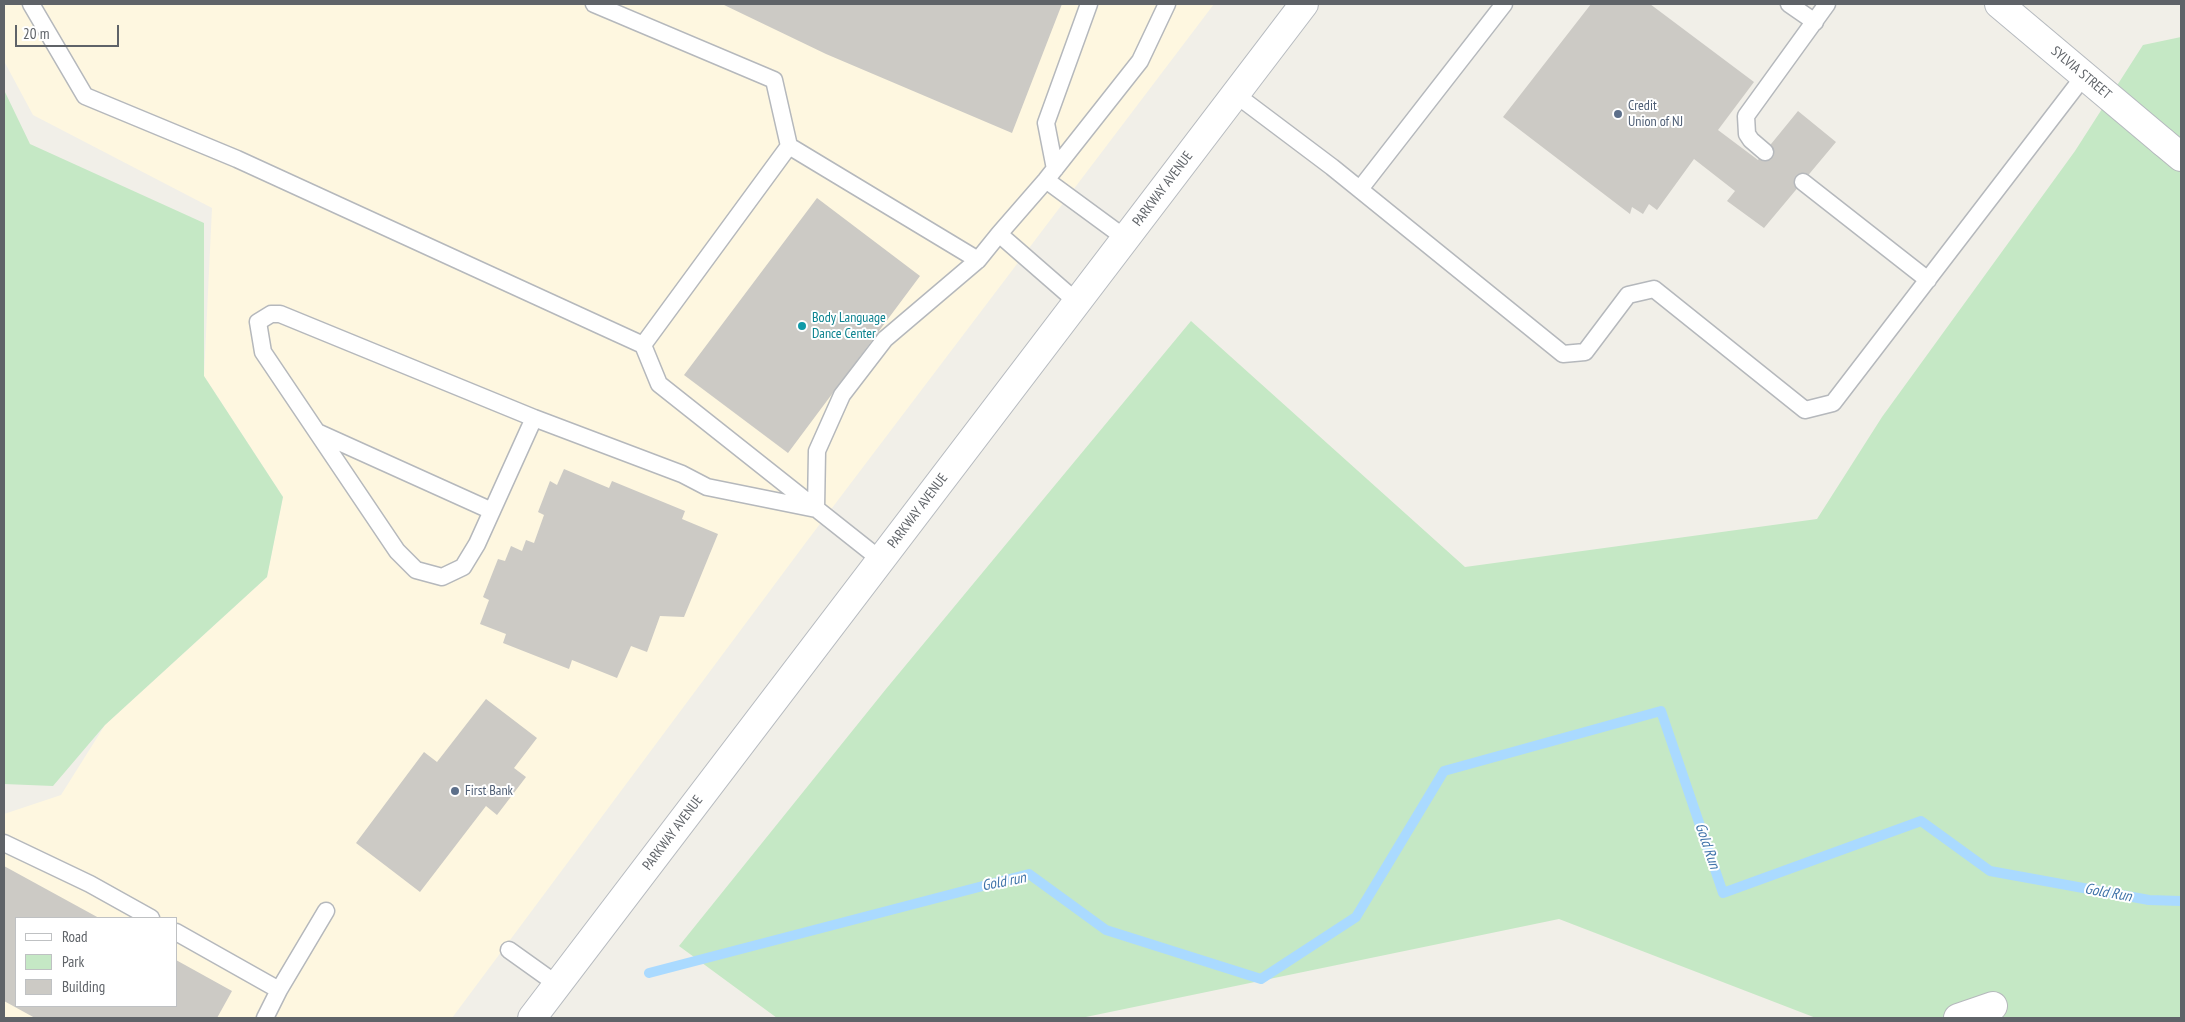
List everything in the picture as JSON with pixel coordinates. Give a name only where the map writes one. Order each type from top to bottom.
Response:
[{"type":"main road","name":"PARKWAY AVENUE","points":[[532,1018],[1304,4]]},
{"type":"main road","name":"SYLVIA STREET","points":[[1999,4],[2172,149]]},
{"type":"main road","points":[[1958,1018],[1993,1006]]},
{"type":"lane","points":[[31,4],[85,96],[237,159],[643,345],[659,384],[881,560]]},
{"type":"lane","points":[[594,4],[774,80],[789,146],[978,260]]},
{"type":"lane","points":[[1089,4],[1046,123],[1050,174],[1126,238]]},
{"type":"lane","points":[[816,509],[817,451],[842,395],[885,339],[978,260],[1050,174],[1140,61],[1167,4]]},
{"type":"lane","points":[[1360,189],[1504,4]]},
{"type":"lane","points":[[1789,4],[1814,22]]},
{"type":"lane","points":[[1765,152],[1747,134],[1746,116],[1827,4]]},
{"type":"lane","points":[[1235,94],[1360,189],[1563,354],[1585,352],[1628,295],[1654,289],[1805,410],[1834,403],[2084,76]]},
{"type":"lane","points":[[643,345],[789,146]]},
{"type":"lane","points":[[1802,182],[1928,280]]},
{"type":"lane","points":[[999,234],[1077,302]]},
{"type":"lane","points":[[534,418],[477,544],[463,568],[442,577],[416,570],[397,551],[263,352],[258,322],[271,314],[280,314],[534,418],[682,474],[707,487],[816,509]]},
{"type":"lane","points":[[317,432],[492,511]]},
{"type":"lane","points":[[4,843],[90,884],[149,917]]},
{"type":"lane","points":[[265,1018],[279,990],[326,911]]},
{"type":"lane","points":[[178,933],[279,990]]},
{"type":"lane","points":[[509,950],[558,985]]},
{"type":"shaded area","points":[[4,4],[1214,4],[807,541],[452,1018],[4,1018],[4,814],[61,795],[105,725],[267,577],[283,497],[204,376],[212,208],[33,115],[4,61]]},
{"type":"green space","points":[[2181,37],[2181,1018],[1816,1018],[1559,919],[1081,1018],[777,1018],[679,946],[886,689],[1191,321],[1465,567],[1817,519],[1882,417],[2075,151],[2143,45]]},
{"type":"green space","points":[[4,90],[30,144],[204,223],[204,376],[283,497],[267,577],[105,725],[53,786],[4,784]]},
{"type":"building","points":[[722,4],[1062,4],[1012,133],[826,54]]},
{"type":"building","name":"Credit Union of NJ","points":[[1591,4],[1650,4],[1754,82],[1718,130],[1758,160],[1798,111],[1836,142],[1764,228],[1727,201],[1735,191],[1694,159],[1657,210],[1649,204],[1643,214],[1632,207],[1630,214],[1503,117]]},
{"type":"building","name":"Body Language Dance Center","points":[[817,198],[920,276],[788,453],[684,375]]},
{"type":"building","points":[[564,469],[609,488],[612,481],[685,511],[682,519],[718,534],[684,617],[660,616],[647,652],[631,646],[617,678],[572,660],[569,669],[503,643],[506,634],[480,624],[489,600],[483,597],[498,559],[505,561],[511,546],[522,551],[526,540],[534,543],[544,515],[538,512],[550,481],[557,485]]},
{"type":"building","name":"First Bank","points":[[486,699],[537,738],[514,768],[526,777],[497,815],[486,806],[420,892],[356,843],[424,752],[437,762]]},
{"type":"building","points":[[4,866],[97,917],[15,917],[15,1007],[178,1007],[178,961],[232,991],[217,1018],[35,1018],[4,1001]]},
{"type":"waterway","name":"Gold Run","points":[[649,973],[1029,874],[1106,930],[1261,979],[1356,917],[1444,771],[1661,711],[1723,893],[1921,821],[1990,871],[2149,900],[2181,901]]},
{"type":"place","name":"Credit Union of NJ","points":[[1618,114]]},
{"type":"place","name":"Body Language Dance Center","points":[[802,326]]},
{"type":"place","name":"First Bank","points":[[455,791]]},
{"type":"water label","name":"Gold run","points":[[1004,882]]}]
